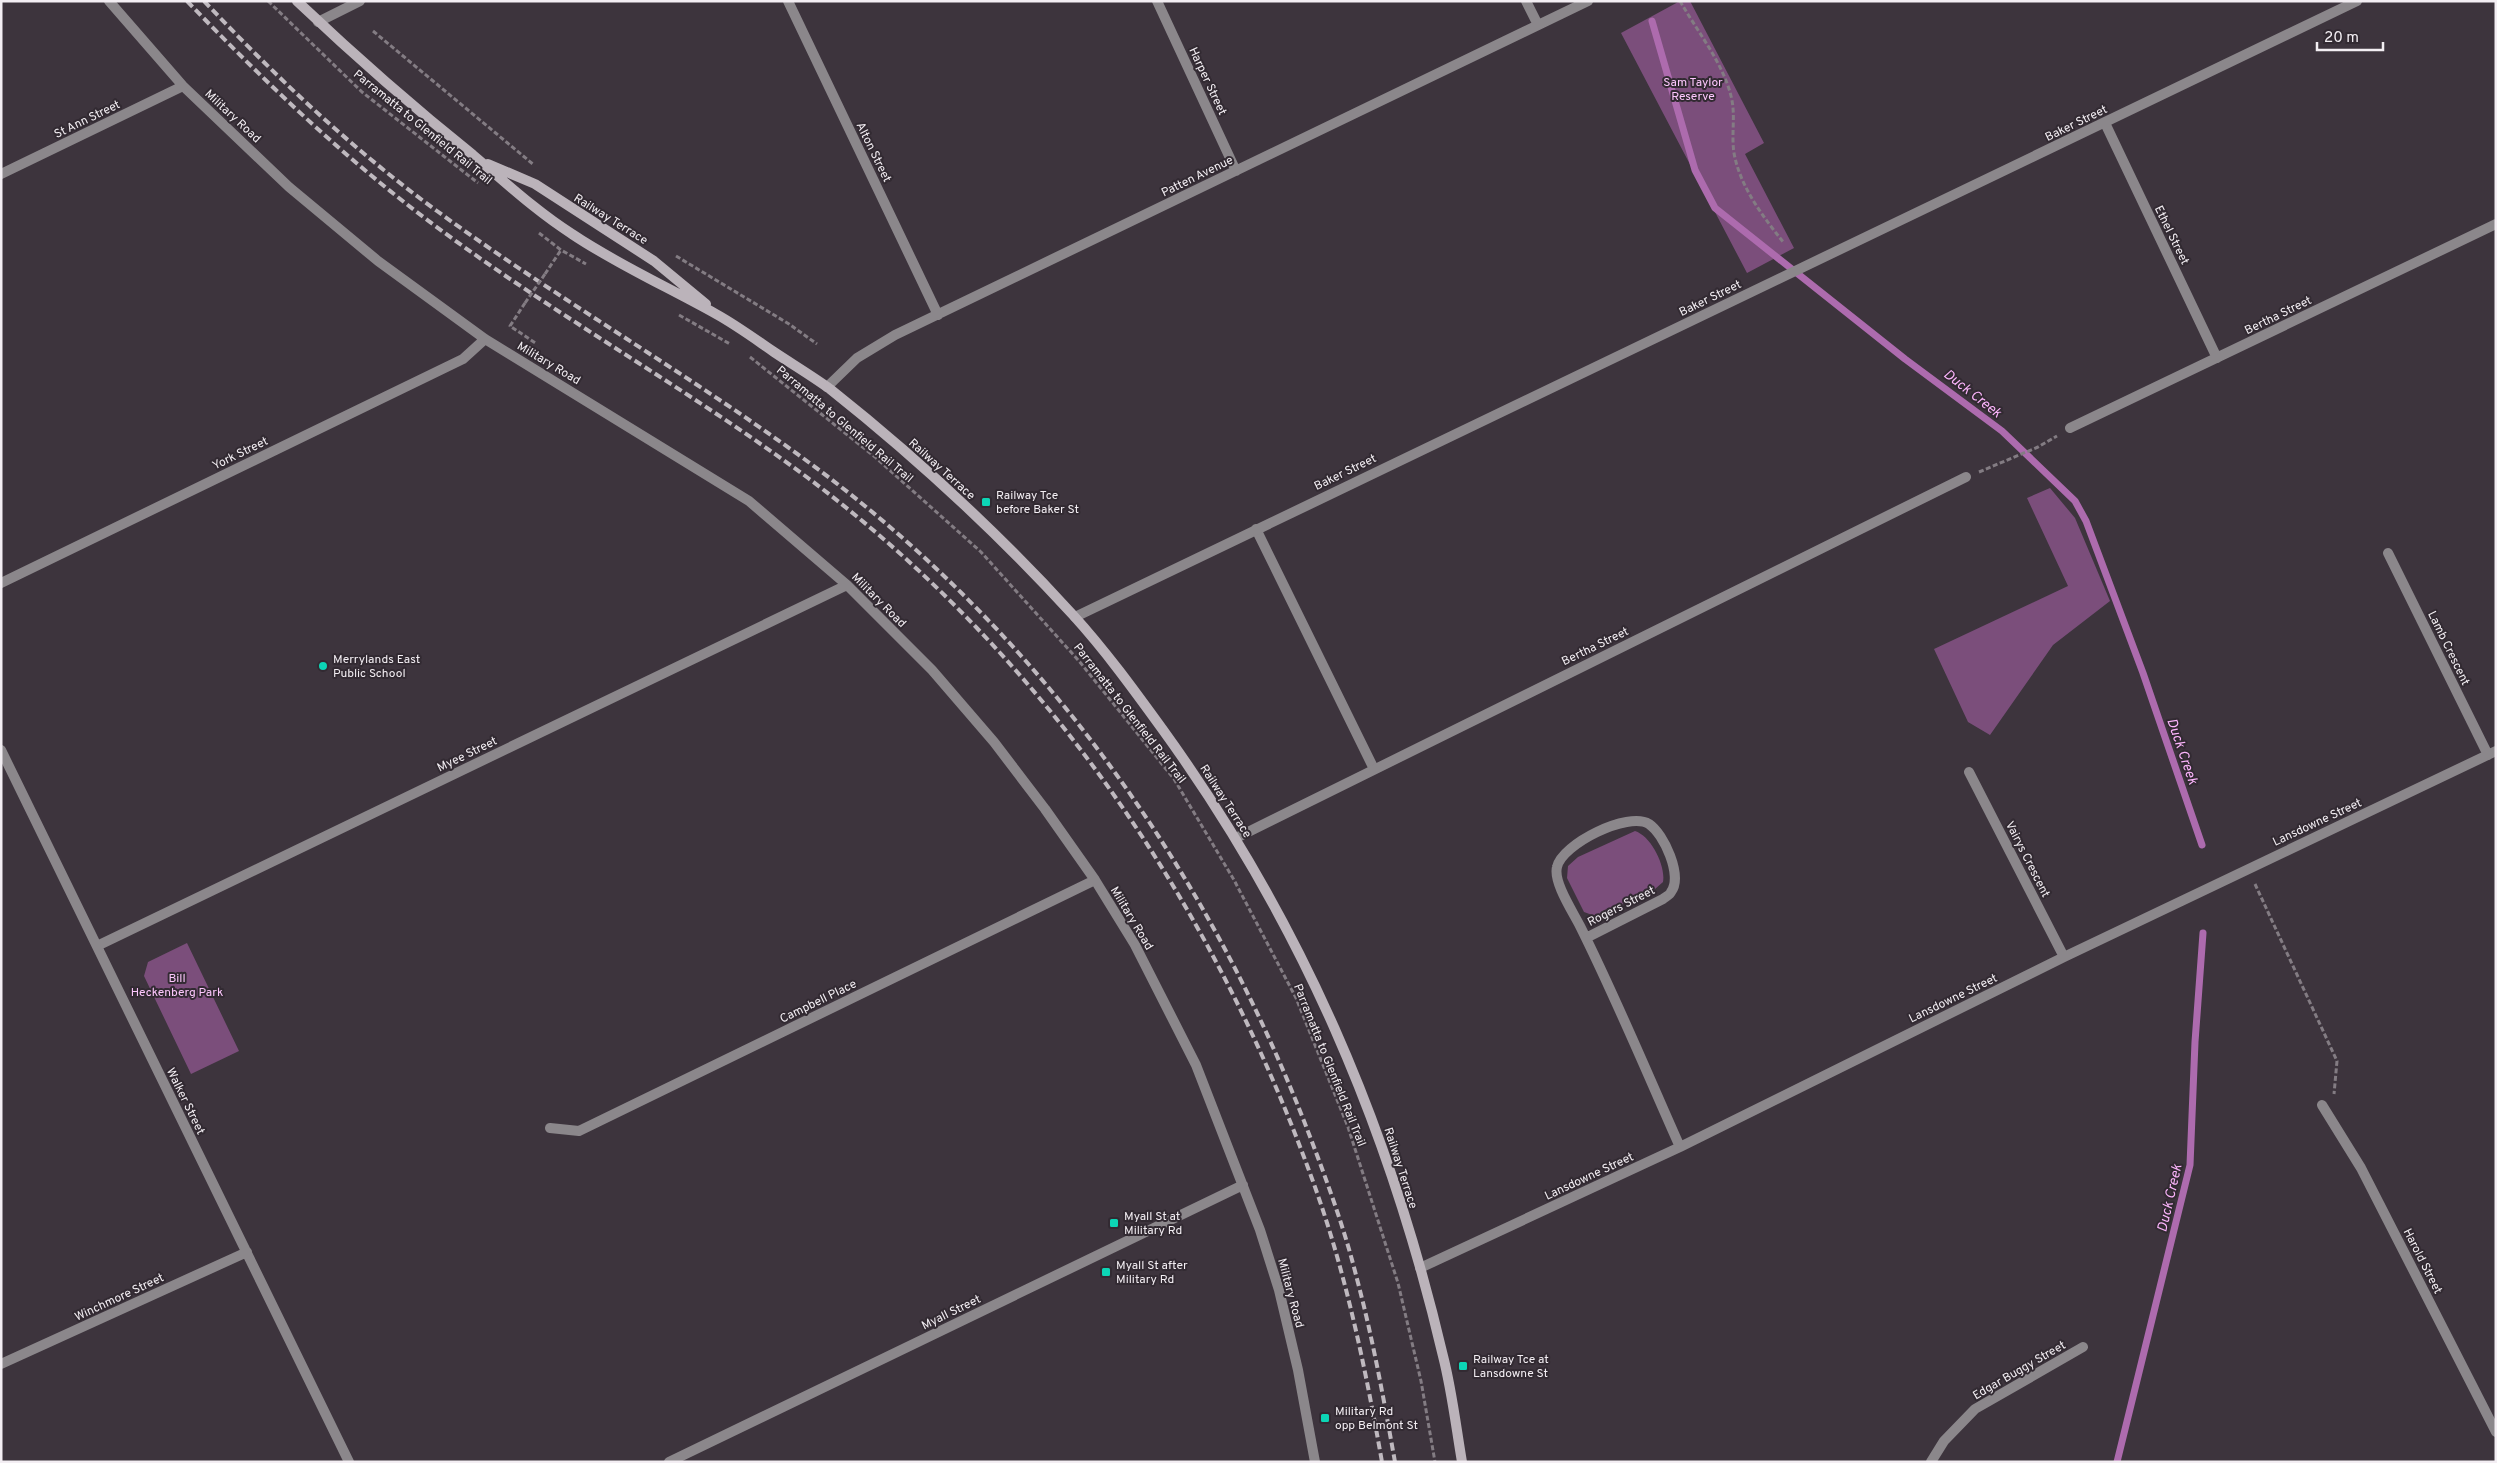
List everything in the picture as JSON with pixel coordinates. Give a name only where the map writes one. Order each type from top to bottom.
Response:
[{"type":"main road","name":"Railway Terrace","points":[[297,1],[403,99],[478,159],[521,197],[570,233],[636,273],[720,316]]},
{"type":"main road","name":"Railway Terrace","points":[[478,159],[535,184],[654,261],[720,316],[827,387],[949,490],[1075,617],[1136,692],[1192,770],[1259,876],[1319,991],[1347,1053],[1375,1128],[1420,1268],[1444,1361],[1462,1462]]},
{"type":"street","name":"Military Road","points":[[109,1],[183,86],[296,193],[378,261],[485,339],[748,501],[847,585],[932,670],[994,742],[1045,809],[1095,880],[1135,945],[1196,1065],[1243,1186],[1279,1290],[1298,1370],[1314,1462]]},
{"type":"street","points":[[318,22],[360,1]]},
{"type":"street","name":"Alton Street","points":[[788,1],[938,314]]},
{"type":"street","name":"Harper Street","points":[[1157,1],[1236,171]]},
{"type":"street","points":[[1526,1],[1538,25]]},
{"type":"street","name":"Patten Avenue","points":[[827,387],[857,358],[895,335],[1588,1]]},
{"type":"street","name":"Baker Street","points":[[1075,617],[2357,1]]},
{"type":"street","name":"St Ann Street","points":[[1,174],[183,86]]},
{"type":"street","name":"Ethel Street","points":[[2104,123],[2217,358]]},
{"type":"street","name":"Bertha Street","points":[[2070,428],[2496,224]]},
{"type":"street","name":"York Street","points":[[1,583],[463,358],[485,339]]},
{"type":"street","name":"Bertha Street","points":[[1236,838],[1966,477]]},
{"type":"street","points":[[1256,529],[1374,769]]},
{"type":"street","name":"Lamb Crescent","points":[[2388,553],[2492,753]]},
{"type":"street","name":"Myee Street","points":[[97,946],[847,585]]},
{"type":"street","name":"Walker Street","points":[[1,750],[349,1462]]},
{"type":"street","name":"Lansdowne Street","points":[[1420,1268],[1680,1147],[2064,957],[2492,753]]},
{"type":"street","name":"Vairys Crescent","points":[[1969,772],[2064,957]]},
{"type":"street","name":"Rogers Street","points":[[1586,938],[1672,892],[1675,880],[1673,864],[1661,836],[1649,824],[1634,820],[1620,823],[1569,848],[1561,857],[1556,868],[1558,882],[1586,938],[1680,1147]]},
{"type":"street","name":"Campbell Place","points":[[550,1128],[579,1131],[1095,880]]},
{"type":"street","name":"Harold Street","points":[[2322,1105],[2361,1168],[2496,1432]]},
{"type":"street","name":"Myall Street","points":[[669,1462],[1243,1186]]},
{"type":"street","name":"Winchmore Street","points":[[1,1364],[247,1252]]},
{"type":"street","name":"Edgar Buggy Street","points":[[1931,1462],[1944,1441],[1975,1409],[2083,1347]]},
{"type":"path","name":"Parramatta to Glenfield Rail Trail","points":[[268,1],[362,92],[482,186]]},
{"type":"path","points":[[1680,1],[1718,66],[1731,95],[1735,123],[1734,153],[1742,176],[1760,213],[1784,243]]},
{"type":"path","points":[[373,31],[539,169]]},
{"type":"path","points":[[537,344],[510,326],[561,250]]},
{"type":"path","points":[[672,254],[789,324],[817,344]]},
{"type":"path","points":[[675,312],[732,345]]},
{"type":"path","name":"Parramatta to Glenfield Rail Trail","points":[[748,356],[875,457],[980,552],[1079,661],[1174,779],[1234,880],[1296,998],[1348,1127],[1398,1283],[1421,1382],[1435,1462]]},
{"type":"path","points":[[1966,477],[2038,447],[2070,428]]},
{"type":"path","points":[[2248,869],[2337,1061],[2331,1120]]},
{"type":"green space","name":"Sam Taylor Reserve","points":[[1680,1],[1690,1],[1764,143],[1745,154],[1794,248],[1747,273],[1621,33]]},
{"type":"green space","points":[[2050,488],[2075,518],[2110,601],[2053,645],[1990,735],[1968,722],[1934,649],[2068,586],[2027,498]]},
{"type":"green space","points":[[1635,831],[1647,839],[1656,852],[1662,868],[1663,882],[1655,889],[1600,915],[1595,916],[1584,912],[1567,878],[1568,866],[1578,857]]},
{"type":"green space","name":"Bill Heckenberg Park","points":[[187,943],[239,1051],[191,1074],[144,976],[148,962]]},
{"type":"waterway","name":"Duck Creek","points":[[1652,21],[1695,170],[1715,208],[1905,359],[2002,431],[2075,501],[2086,521],[2143,673],[2202,845]]},
{"type":"waterway","name":"Duck Creek","points":[[2117,1462],[2190,1165],[2195,1042],[2203,933]]},
{"type":"railway","points":[[187,1],[302,115],[426,219],[520,286],[713,412],[808,478],[893,548],[972,623],[1044,704],[1110,790],[1170,881],[1223,976],[1270,1074],[1311,1176],[1334,1246],[1353,1318],[1382,1462]]},
{"type":"railway","points":[[204,1],[316,111],[375,163],[437,211],[483,244],[765,431],[811,464],[893,530],[969,601],[1039,677],[1104,758],[1163,843],[1216,932],[1263,1025],[1304,1121],[1340,1219],[1368,1324],[1395,1462]]},
{"type":"place","name":"Railway Tce before Baker St","points":[[986,502]]},
{"type":"place","name":"Merrylands East Public School","points":[[323,666]]},
{"type":"place","name":"Myall St at Military Rd","points":[[1114,1223]]},
{"type":"place","name":"Myall St after Military Rd","points":[[1106,1272]]},
{"type":"place","name":"Railway Tce at Lansdowne St","points":[[1463,1366]]},
{"type":"place","name":"Military Rd opp Belmont St","points":[[1325,1418]]}]
